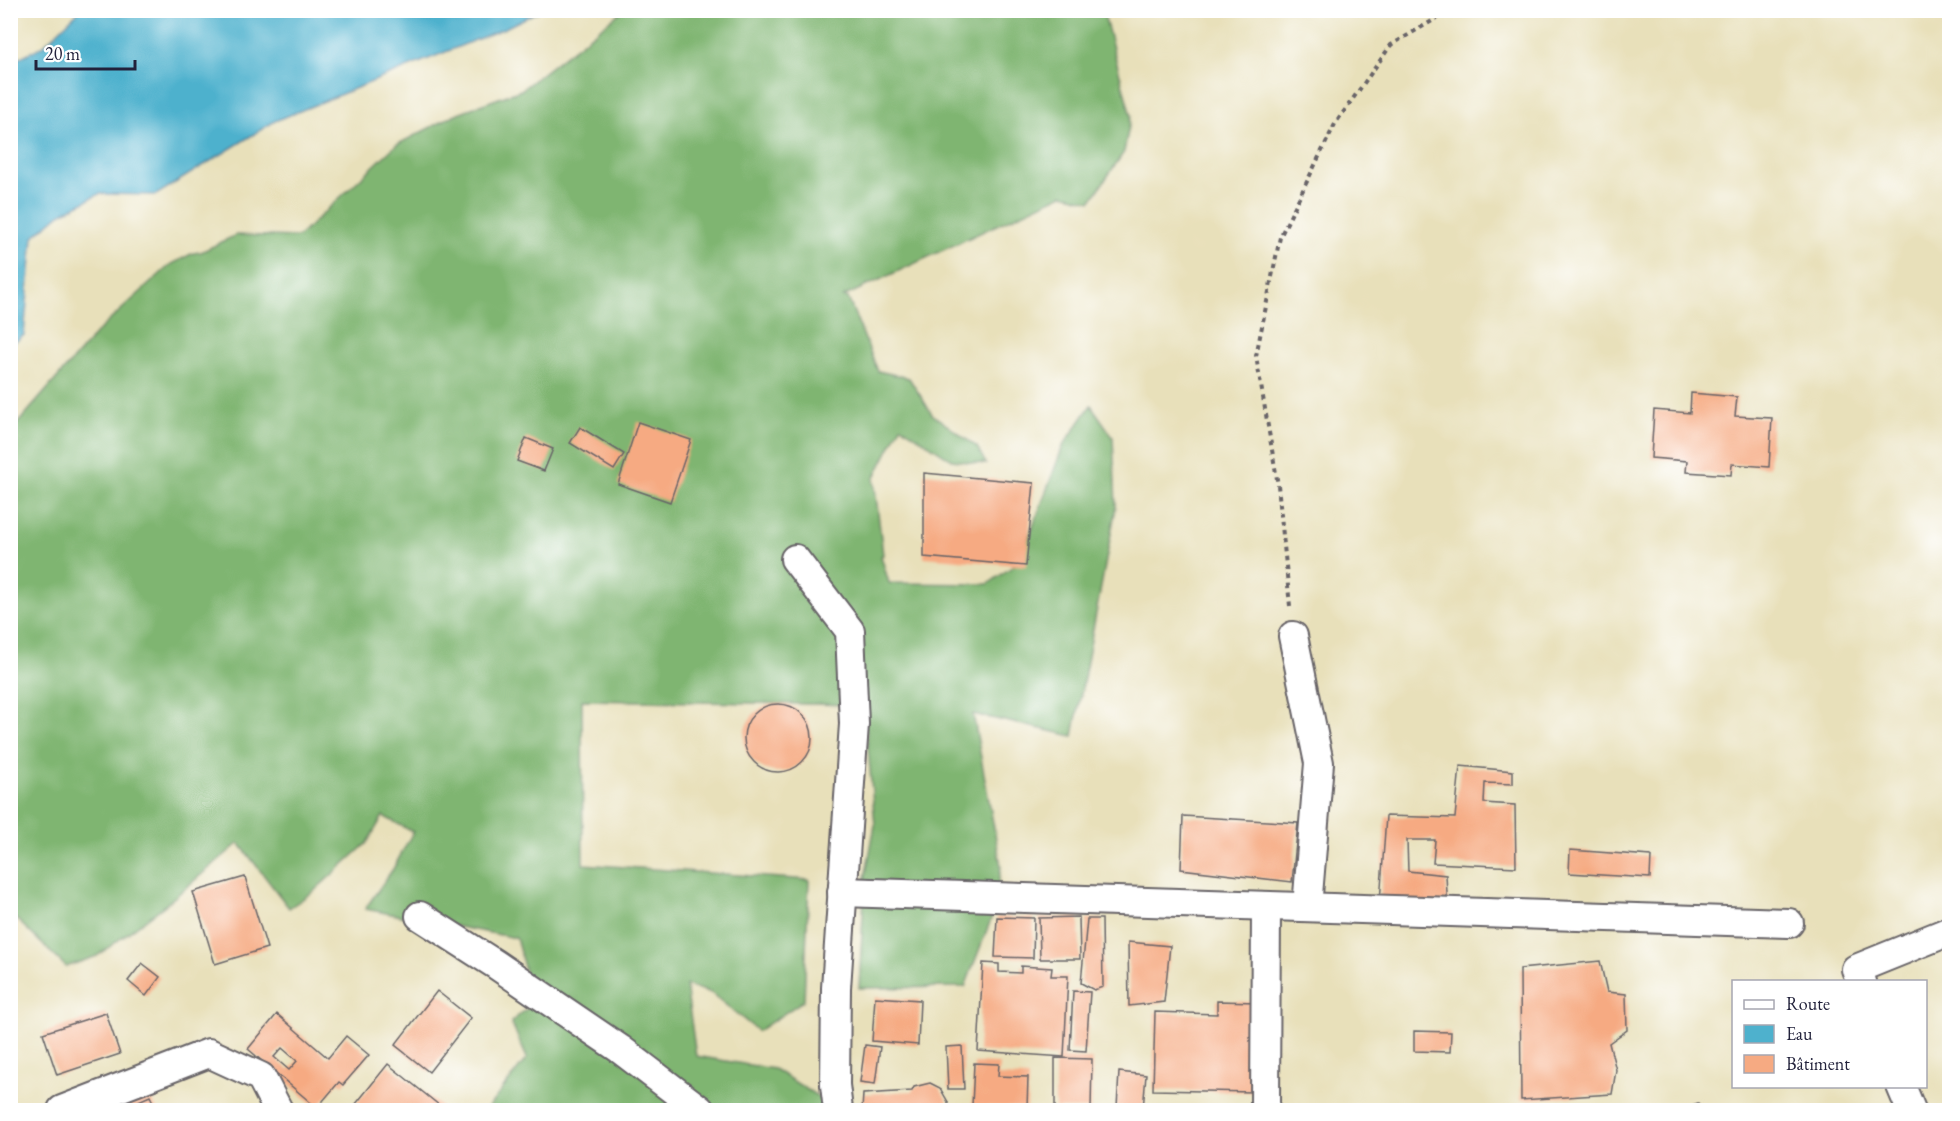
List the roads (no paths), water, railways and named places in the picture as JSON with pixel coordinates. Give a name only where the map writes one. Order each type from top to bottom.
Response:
[{"type":"street","points":[[795,559],[850,631],[854,724],[836,988],[835,1085],[838,1110]]},
{"type":"street","points":[[1293,636],[1319,763],[1307,908]]},
{"type":"street","points":[[842,892],[1789,923]]},
{"type":"street","points":[[1265,1110],[1266,906]]},
{"type":"street","points":[[420,916],[620,1049],[700,1110]]},
{"type":"street","points":[[1858,975],[1950,931]]},
{"type":"street","points":[[62,1110],[209,1053],[261,1077],[278,1110]]},
{"type":"street","points":[[1903,1088],[1911,1110]]},
{"type":"water","points":[[79,11],[539,11],[505,28],[275,121],[156,195],[99,194],[60,214],[33,237],[24,335],[11,345],[11,62],[43,46]]}]
